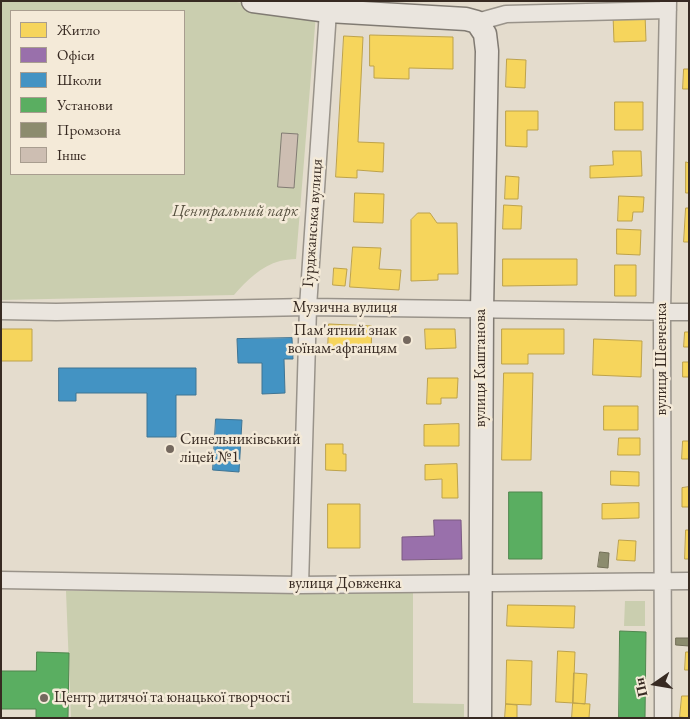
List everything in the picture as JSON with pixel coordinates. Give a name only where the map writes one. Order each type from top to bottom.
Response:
[{"type":"street","points":[[253,1],[328,11],[471,20],[506,14],[668,6]]},
{"type":"street","name":"вулиця Шевченка","points":[[664,718],[662,312],[668,6]]},
{"type":"street","name":"Гурджанська вулиця","points":[[300,585],[308,308],[328,11]]},
{"type":"street","name":"вулиця Каштанова","points":[[471,20],[485,34],[486,51],[482,310],[480,718]]},
{"type":"street","name":"Музична вулиця","points":[[1,311],[56,312],[308,308],[689,312]]},
{"type":"street","name":"вулиця Довженка","points":[[1,580],[300,585],[689,581]]},
{"type":"green space","name":"Центральний парк","points":[[1,1],[230,1],[316,14],[296,259],[280,261],[266,266],[249,279],[234,295],[1,300]]},
{"type":"green space","points":[[413,590],[413,703],[464,704],[464,718],[71,718],[66,591]]},
{"type":"green space","points":[[625,601],[645,601],[645,626],[624,626]]},
{"type":"building: Житло","points":[[645,14],[646,41],[614,42],[613,15]]},
{"type":"building: Житло","points":[[370,35],[453,37],[453,69],[409,68],[409,79],[374,78],[374,66],[370,66]]},
{"type":"building: Житло","points":[[344,36],[363,37],[358,142],[384,143],[383,172],[357,170],[357,178],[336,177]]},
{"type":"building: Житло","points":[[507,59],[526,60],[525,88],[506,87]]},
{"type":"building: Житло","points":[[684,69],[689,69],[689,89],[683,89]]},
{"type":"building: Житло","points":[[615,102],[643,102],[643,130],[615,130]]},
{"type":"building: Житло","points":[[506,111],[538,111],[538,130],[527,130],[527,147],[506,146]]},
{"type":"building: Житло","points":[[613,151],[641,151],[642,176],[590,178],[590,166],[613,165]]},
{"type":"building: Житло","points":[[686,162],[689,163],[689,193],[686,193]]},
{"type":"building: Житло","points":[[506,176],[519,177],[518,199],[505,199]]},
{"type":"building: Житло","points":[[355,193],[384,194],[383,223],[354,222]]},
{"type":"building: Житло","points":[[619,196],[644,197],[643,212],[633,212],[632,221],[618,221]]},
{"type":"building: Житло","points":[[504,205],[522,206],[521,229],[503,229]]},
{"type":"building: Житло","points":[[686,208],[689,208],[689,242],[684,242]]},
{"type":"building: Житло","points":[[418,213],[430,213],[437,223],[457,223],[458,274],[438,274],[438,280],[411,281],[411,220]]},
{"type":"building: Житло","points":[[617,229],[641,230],[640,255],[617,254]]},
{"type":"building: Житло","points":[[353,247],[381,248],[379,269],[401,270],[399,290],[350,287]]},
{"type":"building: Житло","points":[[503,259],[577,259],[577,285],[503,286]]},
{"type":"building: Житло","points":[[615,265],[636,265],[636,296],[615,296]]},
{"type":"building: Житло","points":[[334,268],[347,269],[345,286],[333,285]]},
{"type":"building: Житло","points":[[329,324],[372,326],[371,352],[328,350]]},
{"type":"building: Житло","points":[[1,329],[32,329],[32,361],[1,361]]},
{"type":"building: Житло","points":[[425,329],[455,329],[456,348],[426,349]]},
{"type":"building: Житло","points":[[502,329],[564,329],[564,354],[528,354],[528,364],[502,364]]},
{"type":"building: Житло","points":[[685,332],[689,332],[689,347],[684,347]]},
{"type":"building: Житло","points":[[594,339],[642,341],[641,377],[593,375]]},
{"type":"building: Житло","points":[[683,362],[689,362],[689,377],[683,377]]},
{"type":"building: Житло","points":[[504,373],[533,373],[531,460],[502,460]]},
{"type":"building: Житло","points":[[428,378],[458,378],[457,398],[441,398],[441,404],[427,404]]},
{"type":"building: Житло","points":[[604,406],[638,406],[638,430],[604,430]]},
{"type":"building: Житло","points":[[459,424],[459,446],[424,446],[424,425]]},
{"type":"building: Житло","points":[[619,438],[640,438],[640,455],[618,455]]},
{"type":"building: Житло","points":[[683,441],[689,441],[689,459],[682,459]]},
{"type":"building: Житло","points":[[326,444],[343,444],[343,454],[346,454],[346,471],[326,470]]},
{"type":"building: Житло","points":[[457,464],[458,498],[442,498],[442,479],[425,480],[425,465]]},
{"type":"building: Житло","points":[[611,471],[639,472],[639,486],[611,485]]},
{"type":"building: Житло","points":[[689,487],[689,507],[682,507],[682,488]]},
{"type":"building: Житло","points":[[639,503],[639,518],[602,519],[602,504]]},
{"type":"building: Житло","points":[[328,504],[360,504],[360,548],[328,548]]},
{"type":"building: Житло","points":[[686,530],[689,530],[689,559],[685,559]]},
{"type":"building: Житло","points":[[619,540],[636,541],[635,561],[617,560]]},
{"type":"building: Житло","points":[[508,605],[575,606],[574,628],[507,626]]},
{"type":"building: Житло","points":[[558,651],[575,652],[573,703],[556,702]]},
{"type":"building: Житло","points":[[686,652],[689,652],[689,670],[685,670]]},
{"type":"building: Житло","points":[[507,660],[532,661],[531,705],[506,704]]},
{"type":"building: Житло","points":[[574,673],[587,674],[585,704],[573,703]]},
{"type":"building: Житло","points":[[682,696],[689,696],[689,718],[680,717]]},
{"type":"building: Житло","points":[[573,703],[590,704],[589,718],[572,718]]},
{"type":"building: Житло","points":[[506,704],[517,705],[517,718],[505,718]]},
{"type":"building: Офіси","points":[[434,520],[461,520],[462,559],[402,560],[402,537],[434,536]]},
{"type":"building: Школи","points":[[292,338],[293,359],[284,359],[285,393],[262,394],[262,363],[238,363],[237,339]]},
{"type":"building: Школи","points":[[59,368],[196,368],[196,395],[176,395],[176,437],[147,437],[147,393],[76,393],[76,401],[59,401]]},
{"type":"building: Школи","points":[[216,419],[242,420],[239,472],[213,470]]},
{"type":"building: Установи","points":[[509,492],[542,492],[542,559],[509,559]]},
{"type":"building: Установи","points":[[620,631],[646,632],[645,718],[619,718]]},
{"type":"building: Установи","points":[[37,652],[69,653],[68,718],[36,718],[36,709],[1,709],[1,671],[36,671]]},
{"type":"building: Промзона","points":[[600,552],[609,553],[608,568],[598,567]]},
{"type":"building: Промзона","points":[[676,638],[689,638],[689,646],[676,645]]},
{"type":"building: Інше","points":[[282,133],[298,134],[294,188],[278,187]]},
{"type":"place","name":"Пам'ятний знак воїнам-афганцям","points":[[407,340]]},
{"type":"place","name":"Синельниківський ліцей №1","points":[[170,449]]},
{"type":"place","name":"Центр дитячої та юнацької творчості","points":[[44,698]]}]
